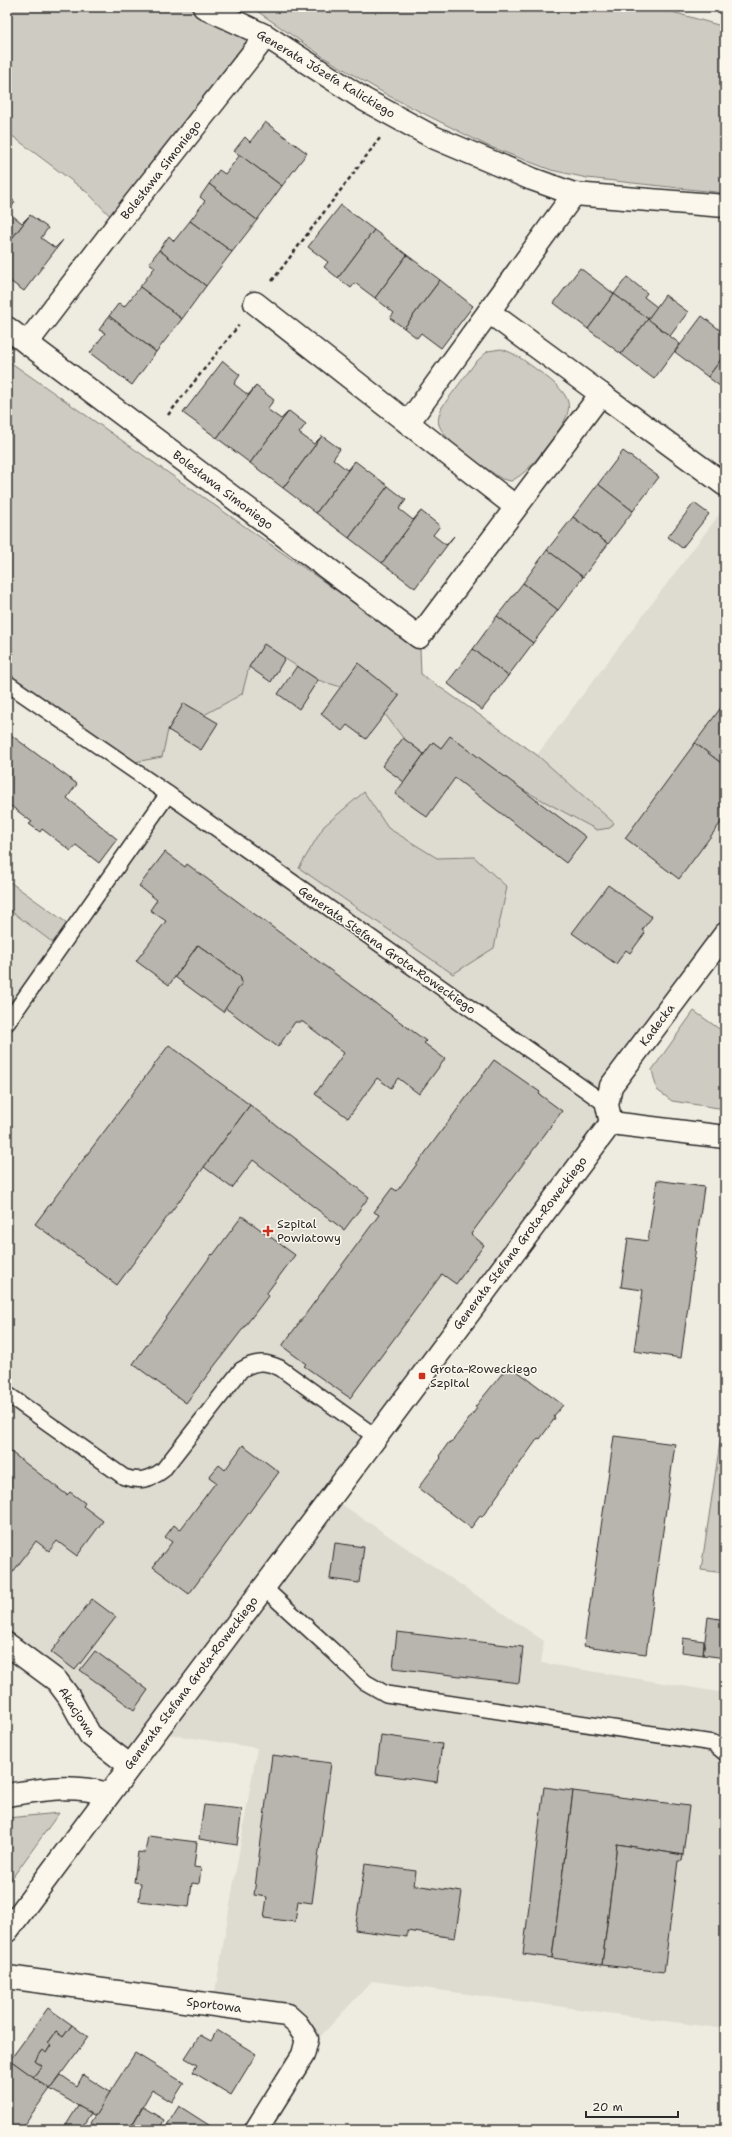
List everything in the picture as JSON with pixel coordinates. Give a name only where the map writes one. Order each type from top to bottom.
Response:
[{"type":"street","name":"Generała Józefa Kalickiego","points":[[204,7],[266,36],[365,100],[396,117],[467,152],[574,194],[725,206]]},
{"type":"street","name":"Bolesława Simoniego","points":[[27,343],[123,217],[266,36]]},
{"type":"street","points":[[408,423],[574,194]]},
{"type":"street","points":[[255,303],[516,507],[601,394]]},
{"type":"street","points":[[489,312],[725,485]]},
{"type":"street","name":"Bolesława Simoniego","points":[[7,328],[419,637],[516,507]]},
{"type":"street","name":"Kadecka","points":[[609,1114],[611,1086],[725,934]]},
{"type":"street","name":"Generała Stefana Grota-Roweckiego","points":[[7,1930],[376,1437],[609,1114],[725,1137]]},
{"type":"street","name":"Akacjowa","points":[[7,1644],[57,1681],[90,1735],[130,1765]]},
{"type":"street","points":[[7,1795],[64,1787],[89,1789],[108,1794]]},
{"type":"street","name":"Sportowa","points":[[7,1977],[287,2016],[297,2024],[307,2039],[303,2055],[256,2130]]},
{"type":"lane","name":"Generała Stefana Grota-Roweckiego","points":[[7,683],[168,794],[609,1114]]},
{"type":"lane","points":[[7,1023],[168,794]]},
{"type":"lane","points":[[7,1394],[124,1477],[134,1480],[145,1480],[155,1477],[163,1470],[241,1370],[250,1364],[260,1362],[271,1363],[280,1368],[376,1437]]},
{"type":"lane","points":[[263,1587],[365,1682],[386,1694],[713,1743],[725,1753]]},
{"type":"path","points":[[152,436],[396,117]]},
{"type":"shaded area","points":[[7,7],[204,7],[266,36],[118,224],[88,193],[7,132]]},
{"type":"shaded area","points":[[251,7],[655,7],[725,27],[725,193],[587,178],[551,170],[488,146],[389,96],[325,58]]},
{"type":"shaded area","points":[[501,349],[512,353],[553,382],[562,391],[567,399],[568,407],[567,415],[546,447],[526,470],[511,481],[502,479],[458,448],[443,433],[438,423],[442,407],[475,363],[488,351]]},
{"type":"shaded area","points":[[7,360],[420,649],[421,674],[537,755],[614,823],[610,828],[597,830],[518,787],[450,737],[441,748],[433,742],[424,754],[403,738],[385,714],[399,696],[358,664],[341,687],[318,680],[264,645],[249,667],[242,694],[204,715],[184,703],[168,730],[162,757],[124,764],[7,683]]},
{"type":"shaded area","name":"Szpital Powiatowy","points":[[725,507],[725,934],[611,1086],[611,1123],[331,1497],[544,1641],[541,1663],[725,1693],[725,2029],[372,1981],[303,2055],[297,2024],[213,2004],[257,1748],[154,1732],[129,1765],[7,1643],[7,880],[73,928],[168,794],[124,764],[265,565],[537,755]]},
{"type":"shaded area","points":[[364,792],[388,828],[437,858],[474,857],[507,887],[494,948],[453,974],[299,868],[324,826]]},
{"type":"shaded area","points":[[7,880],[74,928],[60,948],[7,908]]},
{"type":"shaded area","points":[[694,1011],[725,1033],[725,1109],[672,1101],[657,1090],[652,1070]]},
{"type":"shaded area","points":[[725,1409],[725,1573],[701,1570]]},
{"type":"shaded area","points":[[59,1813],[7,1885],[7,1818]]},
{"type":"building","points":[[265,122],[307,153],[282,186],[234,151],[245,137],[250,142]]},
{"type":"building","points":[[240,155],[282,186],[257,220],[209,184],[219,170],[225,174]]},
{"type":"building","points":[[209,184],[257,220],[232,252],[190,221],[205,201],[200,197]]},
{"type":"building","points":[[7,196],[15,202],[8,212],[22,223],[30,215],[7,245]]},
{"type":"building","points":[[341,205],[374,230],[338,278],[324,267],[328,262],[308,247]]},
{"type":"building","points":[[30,215],[48,228],[41,238],[55,248],[63,240],[24,291],[7,279],[7,245]]},
{"type":"building","points":[[190,221],[232,252],[206,286],[159,250],[169,236],[174,241]]},
{"type":"building","points":[[374,230],[407,255],[375,298],[355,283],[351,288],[338,278]]},
{"type":"building","points":[[159,250],[206,286],[182,319],[140,287],[155,267],[149,263]]},
{"type":"building","points":[[407,255],[440,280],[404,328],[390,318],[394,313],[375,298]]},
{"type":"building","points":[[580,268],[614,294],[588,329],[554,303]]},
{"type":"building","points":[[627,277],[647,293],[644,297],[657,307],[648,319],[614,294]]},
{"type":"building","points":[[440,280],[473,306],[441,348],[421,333],[417,338],[404,328]]},
{"type":"building","points":[[140,287],[182,319],[156,352],[109,316],[119,303],[124,307]]},
{"type":"building","points":[[614,294],[648,319],[621,354],[588,329]]},
{"type":"building","points":[[665,295],[688,312],[670,336],[648,319]]},
{"type":"building","points":[[109,316],[156,352],[132,385],[90,353],[105,333],[99,330]]},
{"type":"building","points":[[702,316],[725,334],[725,354],[708,377],[675,352]]},
{"type":"building","points":[[648,319],[680,344],[654,379],[621,354]]},
{"type":"building","points":[[725,354],[725,390],[708,377]]},
{"type":"building","points":[[223,361],[240,375],[234,384],[248,395],[256,386],[217,438],[183,413]]},
{"type":"building","points":[[256,386],[274,400],[267,409],[281,419],[289,411],[250,463],[217,438]]},
{"type":"building","points":[[289,411],[306,424],[299,433],[314,444],[322,436],[283,488],[250,463]]},
{"type":"building","points":[[322,436],[340,449],[333,459],[347,470],[355,461],[316,513],[283,488]]},
{"type":"building","points":[[623,451],[659,477],[633,511],[598,484]]},
{"type":"building","points":[[355,461],[388,486],[349,538],[316,513]]},
{"type":"building","points":[[598,484],[633,511],[608,544],[573,517]]},
{"type":"building","points":[[388,486],[406,500],[399,509],[413,520],[421,511],[382,563],[349,538]]},
{"type":"building","points":[[694,503],[709,514],[682,548],[668,537]]},
{"type":"building","points":[[421,511],[440,526],[433,535],[446,545],[454,536],[415,588],[382,563]]},
{"type":"building","points":[[573,517],[608,544],[583,577],[547,550]]},
{"type":"building","points":[[547,550],[583,577],[558,610],[523,583]]},
{"type":"building","points":[[523,583],[558,610],[533,643],[497,616]]},
{"type":"building","points":[[497,616],[533,643],[508,676],[473,649]]},
{"type":"building","points":[[264,644],[285,658],[271,682],[249,667]]},
{"type":"building","points":[[473,649],[508,676],[482,710],[447,683]]},
{"type":"building","points":[[358,663],[399,696],[366,739],[347,725],[342,731],[321,714]]},
{"type":"building","points":[[297,666],[318,680],[299,709],[278,694]]},
{"type":"building","points":[[725,702],[725,766],[695,743]]},
{"type":"building","points":[[184,703],[218,723],[201,750],[168,730]]},
{"type":"building","points":[[11,735],[77,784],[67,798],[117,839],[99,863],[76,845],[71,851],[42,829],[40,832],[29,824],[32,822],[7,803],[7,738]]},
{"type":"building","points":[[450,736],[586,837],[566,863],[455,778],[427,817],[395,794],[433,742],[441,748]]},
{"type":"building","points":[[403,738],[424,754],[404,782],[382,766]]},
{"type":"building","points":[[695,743],[725,766],[725,817],[679,879],[625,838]]},
{"type":"building","points":[[165,852],[185,867],[187,864],[426,1041],[424,1043],[445,1059],[419,1094],[398,1078],[391,1088],[377,1078],[348,1118],[315,1094],[344,1053],[303,1022],[295,1022],[278,1047],[224,1007],[242,983],[240,976],[198,945],[169,985],[136,961],[166,921],[150,910],[157,900],[139,886]]},
{"type":"building","points":[[608,885],[652,917],[642,930],[645,933],[630,953],[626,950],[616,964],[572,933]]},
{"type":"building","points":[[198,945],[240,976],[242,983],[223,1012],[175,977]]},
{"type":"building","points":[[169,1045],[250,1105],[117,1285],[35,1224]]},
{"type":"building","points":[[494,1060],[540,1092],[539,1094],[562,1111],[471,1234],[484,1245],[456,1284],[442,1274],[350,1398],[304,1366],[306,1364],[282,1346],[379,1215],[374,1212],[392,1188],[397,1191]]},
{"type":"building","points":[[250,1105],[369,1197],[344,1230],[253,1160],[232,1188],[204,1167]]},
{"type":"building","points":[[657,1180],[704,1187],[681,1358],[634,1351],[643,1290],[621,1287],[628,1238],[648,1241]]},
{"type":"building","points":[[242,1216],[295,1255],[266,1294],[268,1296],[186,1403],[133,1364],[212,1254],[213,1255]]},
{"type":"building","points":[[509,1365],[563,1405],[553,1417],[555,1418],[540,1439],[538,1438],[482,1517],[480,1516],[471,1528],[418,1488],[441,1458],[439,1456],[449,1442],[451,1443],[477,1408],[475,1407]]},
{"type":"building","points":[[614,1436],[675,1444],[646,1654],[584,1646]]},
{"type":"building","points":[[243,1445],[279,1472],[189,1594],[153,1567],[172,1542],[165,1537],[174,1525],[180,1530],[216,1482],[209,1477],[219,1465],[225,1470]]},
{"type":"building","points":[[7,1449],[67,1495],[70,1492],[85,1503],[83,1506],[103,1521],[77,1556],[57,1541],[49,1551],[36,1541],[7,1580]]},
{"type":"building","points":[[335,1543],[364,1547],[359,1583],[330,1579]]},
{"type":"building","points":[[92,1599],[116,1617],[75,1670],[51,1652]]},
{"type":"building","points":[[708,1617],[725,1620],[725,1658],[703,1655]]},
{"type":"building","points":[[397,1632],[523,1647],[519,1683],[393,1668]]},
{"type":"building","points":[[683,1638],[704,1641],[703,1655],[682,1652]]},
{"type":"building","points":[[95,1651],[148,1690],[134,1710],[80,1670]]},
{"type":"building","points":[[381,1735],[442,1744],[437,1782],[376,1774]]},
{"type":"building","points":[[272,1755],[331,1763],[312,1903],[298,1901],[295,1922],[264,1918],[267,1897],[254,1895]]},
{"type":"building","points":[[544,1787],[573,1791],[552,1958],[523,1954]]},
{"type":"building","points":[[573,1791],[689,1806],[683,1855],[617,1844],[602,1965],[552,1958]]},
{"type":"building","points":[[204,1805],[242,1809],[237,1845],[199,1839]]},
{"type":"building","points":[[148,1836],[197,1842],[194,1867],[201,1868],[199,1884],[192,1883],[189,1907],[139,1901],[141,1883],[134,1882],[138,1852],[145,1853]]},
{"type":"building","points":[[617,1844],[683,1855],[682,1861],[678,1861],[664,1972],[602,1965]]},
{"type":"building","points":[[365,1864],[416,1871],[414,1885],[462,1892],[455,1938],[407,1931],[407,1937],[355,1930]]},
{"type":"building","points":[[48,2008],[72,2025],[63,2037],[56,2032],[48,2043],[51,2045],[46,2053],[43,2050],[35,2061],[42,2066],[33,2077],[10,2060]]},
{"type":"building","points":[[72,2025],[88,2037],[50,2089],[33,2077],[42,2066],[35,2061],[43,2050],[46,2053],[51,2045],[48,2043],[56,2032],[63,2037]]},
{"type":"building","points":[[217,2030],[256,2054],[231,2095],[193,2072],[197,2065],[185,2058],[200,2035],[211,2041]]},
{"type":"building","points":[[135,2053],[184,2083],[172,2102],[152,2090],[129,2130],[101,2130],[90,2123]]},
{"type":"building","points":[[10,2060],[50,2089],[20,2130],[7,2130],[7,2064]]},
{"type":"building","points":[[61,2075],[77,2086],[83,2075],[110,2092],[95,2116],[50,2089]]},
{"type":"building","points":[[78,2106],[91,2113],[80,2130],[63,2130]]},
{"type":"building","points":[[179,2106],[212,2127],[210,2130],[164,2130]]},
{"type":"building","points":[[143,2107],[164,2120],[159,2130],[129,2130]]},
{"type":"building","points":[[691,2127],[716,2129],[691,2130]]},
{"type":"place","name":"Szpital Powiatowy","points":[[268,1231]]},
{"type":"place","name":"Grota-Roweckiego Szpital","points":[[422,1376]]}]
